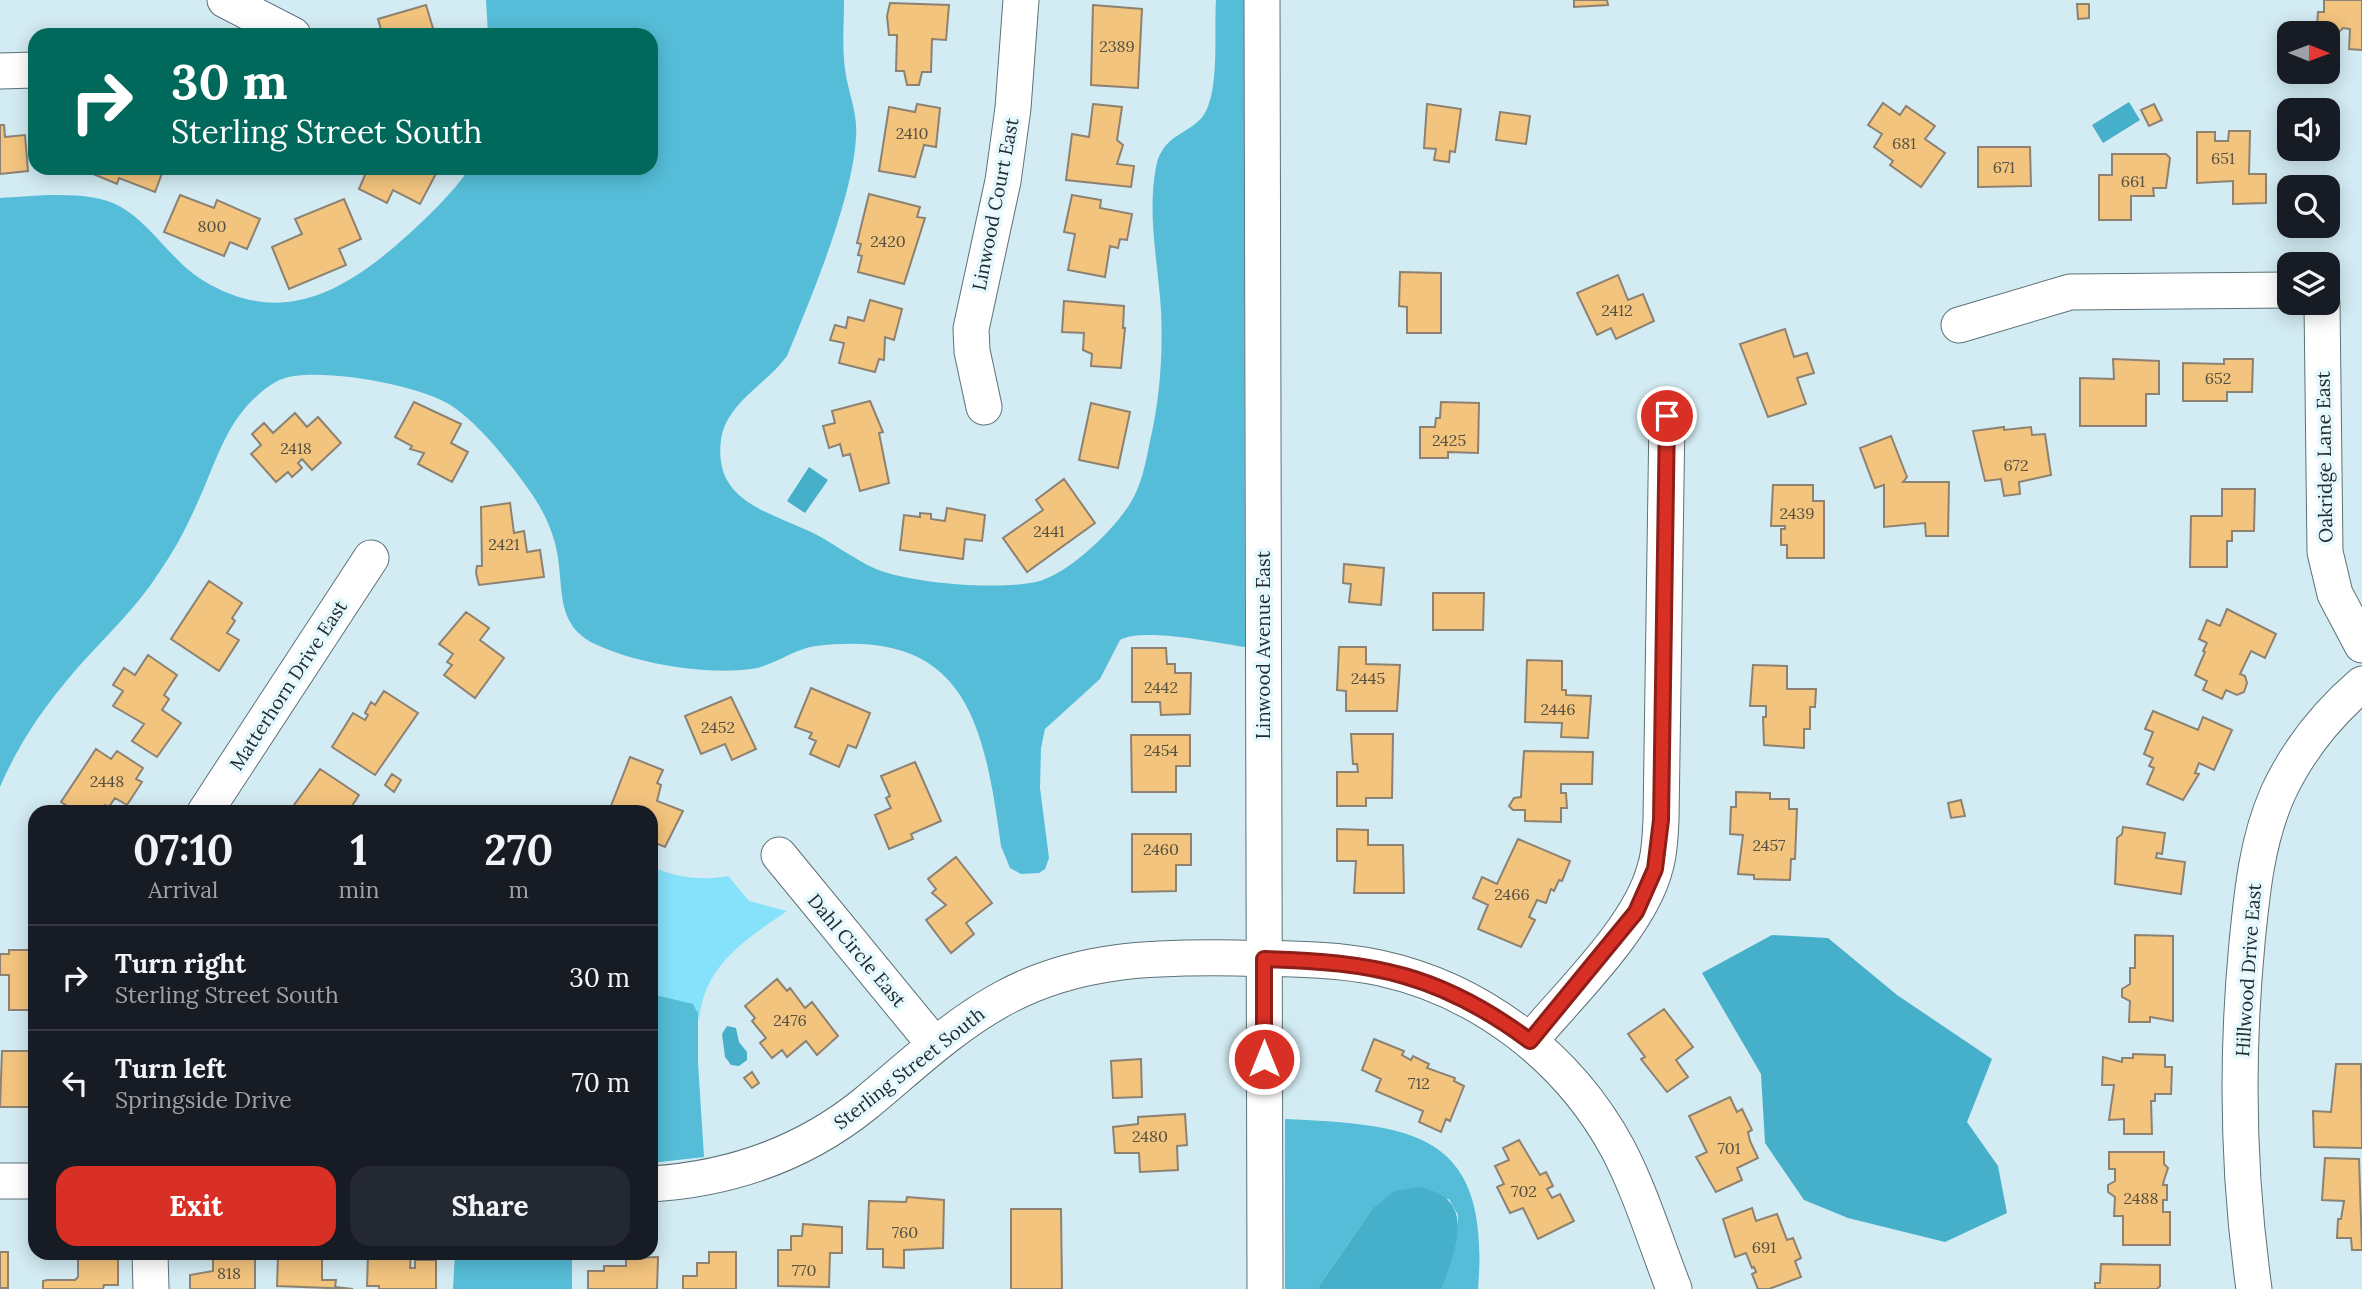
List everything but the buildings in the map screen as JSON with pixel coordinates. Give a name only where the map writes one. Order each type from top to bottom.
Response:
[{"type":"street","points":[[225,0],[279,28]]},
{"type":"street","name":"Linwood Court East","points":[[984,407],[970,336],[1003,181],[1013,108],[1021,0]]},
{"type":"street","name":"Linwood Avenue East","points":[[1262,0],[1265,1289]]},
{"type":"street","points":[[0,71],[28,71]]},
{"type":"street","points":[[1959,325],[2070,292],[2277,290]]},
{"type":"street","name":"Oakridge Lane East","points":[[2322,315],[2325,552],[2335,594],[2362,645]]},
{"type":"street","points":[[1530,1041],[1627,925],[1643,899],[1655,869],[1661,820],[1667,416]]},
{"type":"street","name":"Matterhorn Drive East","points":[[210,805],[371,558]]},
{"type":"street","name":"Hillwood Drive East","points":[[2254,1289],[2243,1182],[2241,1087],[2243,992],[2256,869],[2268,818],[2289,772],[2315,730],[2362,684]]},
{"type":"street","name":"Dahl Circle East","points":[[779,855],[935,1045]]},
{"type":"street","name":"Sterling Street South","points":[[658,1183],[721,1175],[800,1147],[856,1111],[969,1019],[1006,997],[1075,969],[1146,958],[1345,963],[1408,976],[1464,998],[1530,1041],[1575,1086],[1611,1136],[1629,1172],[1674,1289]]},
{"type":"street","points":[[0,1181],[28,1181]]},
{"type":"street","points":[[150,1260],[150,1289]]},
{"type":"shaded area","points":[[486,0],[844,0],[844,61],[856,128],[847,189],[829,248],[787,356],[731,415],[721,440],[721,461],[734,490],[746,501],[819,536],[876,569],[933,582],[999,585],[1036,582],[1049,578],[1076,561],[1114,525],[1138,488],[1153,425],[1161,360],[1161,310],[1153,221],[1156,167],[1165,146],[1202,117],[1211,98],[1215,70],[1216,0],[1244,0],[1245,647],[1162,635],[1131,636],[1120,640],[1100,679],[1045,729],[1041,748],[1040,788],[1049,858],[1045,869],[1039,873],[1021,874],[1010,868],[1001,846],[986,760],[975,724],[959,693],[936,669],[906,652],[867,644],[816,646],[751,669],[713,670],[651,662],[595,644],[573,627],[567,616],[555,544],[543,512],[513,468],[483,433],[452,406],[437,398],[394,385],[343,376],[298,376],[282,379],[263,391],[246,407],[223,442],[187,525],[163,566],[138,602],[49,703],[30,730],[0,787],[0,198],[62,195],[109,201],[132,215],[182,264],[204,281],[232,295],[259,301],[284,302],[309,298],[333,289],[379,260],[429,216],[464,175],[658,175],[658,28],[488,28]]},
{"type":"shaded area","points":[[2129,102],[2140,120],[2103,143],[2092,125]]},
{"type":"shaded area","points":[[809,467],[828,480],[805,513],[787,501]]},
{"type":"shaded area","points":[[658,869],[689,877],[728,876],[749,901],[787,911],[742,944],[718,969],[702,1001],[699,1020],[696,1008],[658,996]]},
{"type":"shaded area","points":[[1772,935],[1828,938],[1897,995],[1992,1059],[1967,1122],[1998,1166],[2007,1213],[1945,1242],[1848,1218],[1804,1200],[1765,1143],[1761,1074],[1702,973]]},
{"type":"shaded area","points":[[658,996],[693,1004],[698,1013],[704,1157],[658,1162]]},
{"type":"shaded area","points":[[727,1026],[736,1028],[739,1042],[747,1052],[747,1060],[739,1066],[731,1065],[725,1057],[722,1034]]},
{"type":"shaded area","points":[[1285,1119],[1372,1126],[1407,1134],[1435,1147],[1457,1168],[1472,1197],[1479,1237],[1478,1289],[1442,1289],[1458,1226],[1458,1215],[1449,1199],[1372,1209],[1317,1289],[1285,1289]]},
{"type":"shaded area","points":[[1419,1187],[1438,1193],[1450,1202],[1456,1213],[1456,1241],[1442,1289],[1317,1289],[1372,1209],[1395,1191]]},
{"type":"shaded area","points":[[455,1260],[572,1260],[572,1289],[453,1289]]},
{"type":"route","points":[[1264,1059],[1264,959],[1338,962],[1379,968],[1408,976],[1464,998],[1530,1041],[1636,912],[1655,869],[1661,820],[1667,416]]}]
